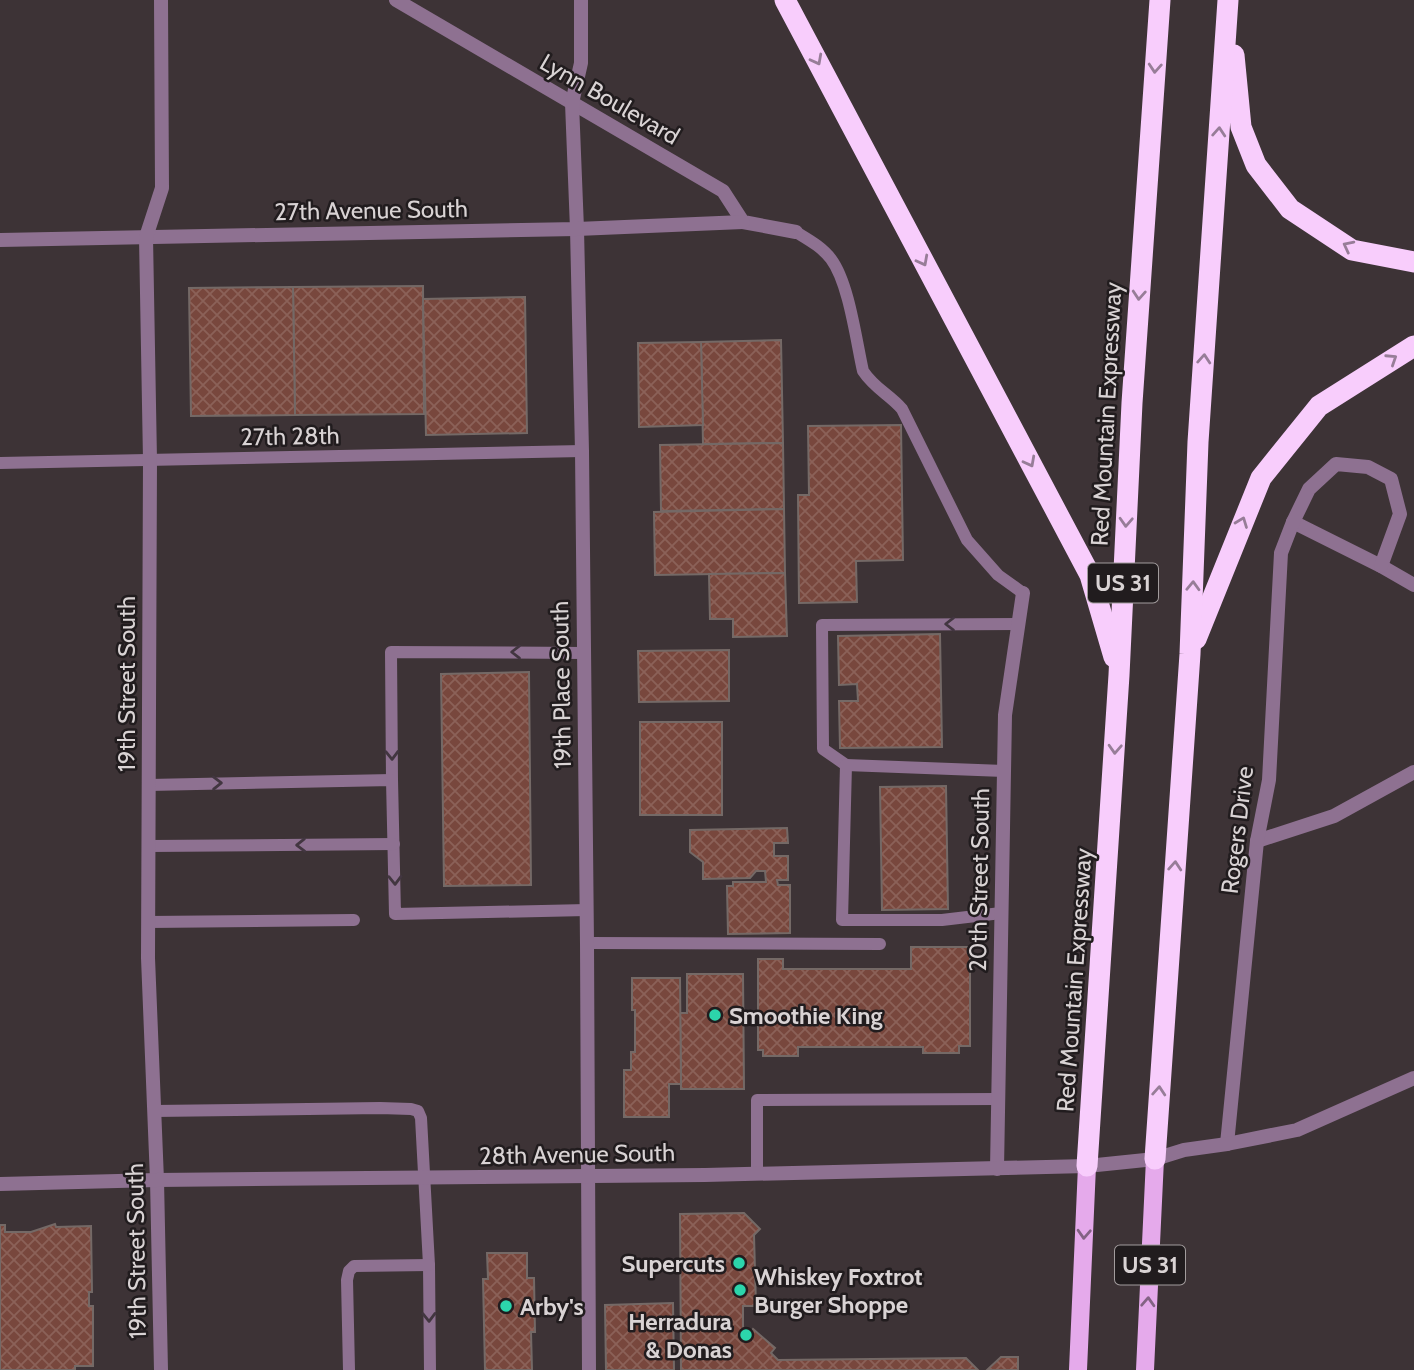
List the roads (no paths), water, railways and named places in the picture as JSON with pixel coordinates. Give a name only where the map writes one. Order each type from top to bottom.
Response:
[{"type":"highway","points":[[785,0],[1090,575],[1119,675]]},
{"type":"highway","name":"Red Mountain Expressway","points":[[1087,1166],[1119,675],[1132,403],[1160,0]]},
{"type":"highway","points":[[1229,0],[1241,127],[1256,165],[1290,209],[1352,250],[1414,262]]},
{"type":"highway","name":"US 31","points":[[1154,1159],[1190,654],[1199,442],[1229,0]]},
{"type":"highway","points":[[1190,654],[1261,478],[1320,406],[1414,346]]},
{"type":"main road","name":"US 31","points":[[1145,1370],[1154,1159]]},
{"type":"main road","name":"US 31","points":[[1078,1370],[1087,1166]]},
{"type":"street","name":"19th Street South","points":[[161,0],[162,188],[146,237],[150,460],[148,922],[161,1370]]},
{"type":"street","name":"Lynn Boulevard","points":[[396,0],[723,191],[743,222]]},
{"type":"street","name":"19th Place South","points":[[581,0],[581,63],[572,103],[582,451],[589,1370]]},
{"type":"street","name":"27th Avenue South","points":[[0,240],[577,229],[743,222]]},
{"type":"street","points":[[743,222],[796,232]]},
{"type":"street","name":"Rogers Drive","points":[[1227,1144],[1257,841],[1269,780],[1281,554],[1309,489],[1336,464],[1368,467],[1391,479],[1400,514],[1381,566]]},
{"type":"street","points":[[1293,522],[1414,585]]},
{"type":"street","name":"20th Street South","points":[[997,1169],[1005,716],[1023,593]]},
{"type":"street","points":[[1257,841],[1334,816],[1414,772]]},
{"type":"street","name":"28th Avenue South","points":[[0,1184],[157,1180],[588,1177],[1087,1166],[1154,1159],[1185,1150],[1297,1130],[1414,1079]]},
{"type":"lane","points":[[796,232],[821,248],[832,259],[843,279],[863,371],[882,393],[894,399],[902,409],[967,540],[998,575],[1023,593]]},
{"type":"lane","name":"27th 28th","points":[[0,463],[582,451]]},
{"type":"lane","points":[[1004,771],[846,765],[824,749],[822,625],[1018,624]]},
{"type":"lane","points":[[584,653],[391,652],[395,914],[587,911]]},
{"type":"lane","points":[[846,765],[842,920],[942,920],[1001,913]]},
{"type":"lane","points":[[149,785],[393,780]]},
{"type":"lane","points":[[149,846],[394,844]]},
{"type":"lane","points":[[148,922],[354,920]]},
{"type":"lane","points":[[587,943],[880,944]]},
{"type":"lane","points":[[757,1174],[757,1100],[998,1099]]},
{"type":"lane","points":[[154,1111],[342,1108],[418,1111],[421,1118],[429,1265],[430,1370]]},
{"type":"lane","points":[[349,1370],[349,1271],[354,1266],[429,1265]]},
{"type":"place","name":"Smoothie King","points":[[715,1015]]},
{"type":"place","name":"Supercuts","points":[[739,1263]]},
{"type":"place","name":"Whiskey Foxtrot Burger Shoppe","points":[[740,1290]]},
{"type":"place","name":"Arby's","points":[[506,1306]]},
{"type":"place","name":"Herradura & Donas","points":[[746,1335]]}]
